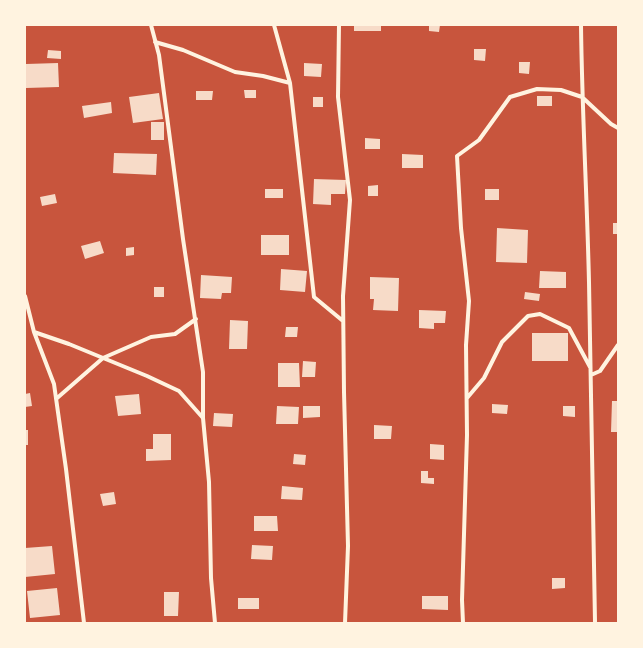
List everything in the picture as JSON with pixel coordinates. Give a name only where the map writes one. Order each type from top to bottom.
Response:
[{"type":"street","points":[[151,25],[159,55],[183,239],[203,372],[202,418],[209,482],[211,578],[215,623]]},
{"type":"street","points":[[274,25],[290,83],[314,297],[343,321]]},
{"type":"street","points":[[339,25],[338,97],[350,200],[343,321],[348,546],[345,623]]},
{"type":"street","points":[[581,25],[582,97],[589,281],[595,623]]},
{"type":"street","points":[[155,42],[183,50],[235,72],[263,76],[290,83]]},
{"type":"street","points":[[463,623],[462,600],[467,435],[466,345],[469,301],[461,228],[457,156],[478,140],[510,98],[537,89],[561,90],[582,97],[611,124],[618,128]]},
{"type":"street","points":[[25,296],[34,332],[54,384],[66,469],[84,623]]},
{"type":"street","points":[[467,398],[484,378],[502,342],[528,316],[540,314],[569,328],[591,369]]},
{"type":"street","points":[[56,399],[103,358],[151,337],[175,334],[196,318]]},
{"type":"street","points":[[34,332],[69,344],[147,376],[179,391],[202,418]]},
{"type":"street","points":[[591,375],[600,371],[618,346]]},
{"type":"building","points":[[354,25],[381,25],[381,31],[354,31]]},
{"type":"building","points":[[429,25],[440,25],[439,32],[429,31]]},
{"type":"building","points":[[474,49],[486,49],[485,61],[474,60]]},
{"type":"building","points":[[48,50],[61,51],[61,59],[47,58]]},
{"type":"building","points":[[519,62],[530,62],[529,74],[519,73]]},
{"type":"building","points":[[58,63],[59,87],[26,88],[26,64]]},
{"type":"building","points":[[304,63],[322,64],[321,77],[304,76]]},
{"type":"building","points":[[244,90],[256,90],[256,98],[245,98]]},
{"type":"building","points":[[196,91],[213,91],[212,100],[196,100]]},
{"type":"building","points":[[159,93],[163,119],[133,123],[129,97]]},
{"type":"building","points":[[537,96],[552,96],[552,106],[537,106]]},
{"type":"building","points":[[313,97],[323,97],[323,107],[313,107]]},
{"type":"building","points":[[111,102],[112,113],[84,118],[82,106]]},
{"type":"building","points":[[151,122],[164,122],[164,140],[151,140]]},
{"type":"building","points":[[365,138],[380,139],[380,149],[365,149]]},
{"type":"building","points":[[114,153],[157,154],[156,175],[113,173]]},
{"type":"building","points":[[402,154],[423,155],[423,168],[402,168]]},
{"type":"building","points":[[314,179],[346,180],[345,194],[331,194],[331,205],[313,204]]},
{"type":"building","points":[[378,185],[378,196],[368,196],[368,186]]},
{"type":"building","points":[[265,189],[283,189],[283,198],[265,198]]},
{"type":"building","points":[[485,189],[499,189],[499,200],[485,200]]},
{"type":"building","points":[[55,194],[57,203],[42,206],[40,197]]},
{"type":"building","points":[[613,223],[618,223],[618,234],[613,234]]},
{"type":"building","points":[[497,228],[528,230],[527,263],[496,262]]},
{"type":"building","points":[[261,235],[289,235],[289,255],[261,255]]},
{"type":"building","points":[[100,241],[104,253],[85,259],[81,246]]},
{"type":"building","points":[[134,247],[134,255],[126,256],[126,248]]},
{"type":"building","points":[[281,269],[307,271],[305,292],[280,290]]},
{"type":"building","points":[[540,271],[566,272],[566,288],[539,288]]},
{"type":"building","points":[[201,275],[232,277],[231,293],[222,293],[221,299],[200,298]]},
{"type":"building","points":[[370,277],[399,278],[398,311],[373,310],[374,299],[370,299]]},
{"type":"building","points":[[154,287],[164,287],[164,297],[154,297]]},
{"type":"building","points":[[525,292],[540,294],[539,301],[524,299]]},
{"type":"building","points":[[419,310],[446,311],[445,323],[434,323],[434,329],[419,328]]},
{"type":"building","points":[[230,320],[248,321],[247,349],[229,349]]},
{"type":"building","points":[[286,327],[298,327],[297,337],[285,337]]},
{"type":"building","points":[[532,333],[568,333],[568,361],[532,361]]},
{"type":"building","points":[[303,361],[316,362],[315,377],[302,377]]},
{"type":"building","points":[[278,363],[299,363],[300,387],[278,387]]},
{"type":"building","points":[[30,393],[32,406],[25,407],[25,394]]},
{"type":"building","points":[[139,394],[141,414],[118,416],[115,396]]},
{"type":"building","points":[[612,401],[618,401],[618,432],[611,432]]},
{"type":"building","points":[[492,404],[508,405],[507,414],[492,413]]},
{"type":"building","points":[[277,406],[299,407],[298,424],[276,424]]},
{"type":"building","points":[[303,406],[320,406],[320,417],[303,418]]},
{"type":"building","points":[[563,406],[575,406],[575,417],[563,416]]},
{"type":"building","points":[[214,413],[233,414],[232,427],[213,426]]},
{"type":"building","points":[[374,425],[392,426],[391,439],[374,439]]},
{"type":"building","points":[[25,430],[28,430],[28,445],[25,445]]},
{"type":"building","points":[[153,434],[171,434],[171,460],[146,461],[146,449],[153,449]]},
{"type":"building","points":[[430,444],[444,445],[444,460],[430,459]]},
{"type":"building","points":[[294,454],[306,455],[305,465],[293,464]]},
{"type":"building","points":[[421,471],[428,471],[428,478],[434,478],[434,484],[421,483]]},
{"type":"building","points":[[282,486],[303,488],[302,500],[281,499]]},
{"type":"building","points":[[114,492],[116,504],[103,506],[100,494]]},
{"type":"building","points":[[254,516],[277,516],[278,531],[254,531]]},
{"type":"building","points":[[252,545],[273,546],[272,560],[251,559]]},
{"type":"building","points":[[52,546],[55,574],[25,577],[25,548]]},
{"type":"building","points":[[552,578],[565,578],[565,588],[552,589]]},
{"type":"building","points":[[57,588],[60,615],[30,618],[27,591]]},
{"type":"building","points":[[164,592],[179,592],[178,616],[164,616]]},
{"type":"building","points":[[422,596],[448,596],[448,610],[422,609]]},
{"type":"building","points":[[238,598],[259,598],[259,609],[238,609]]}]
